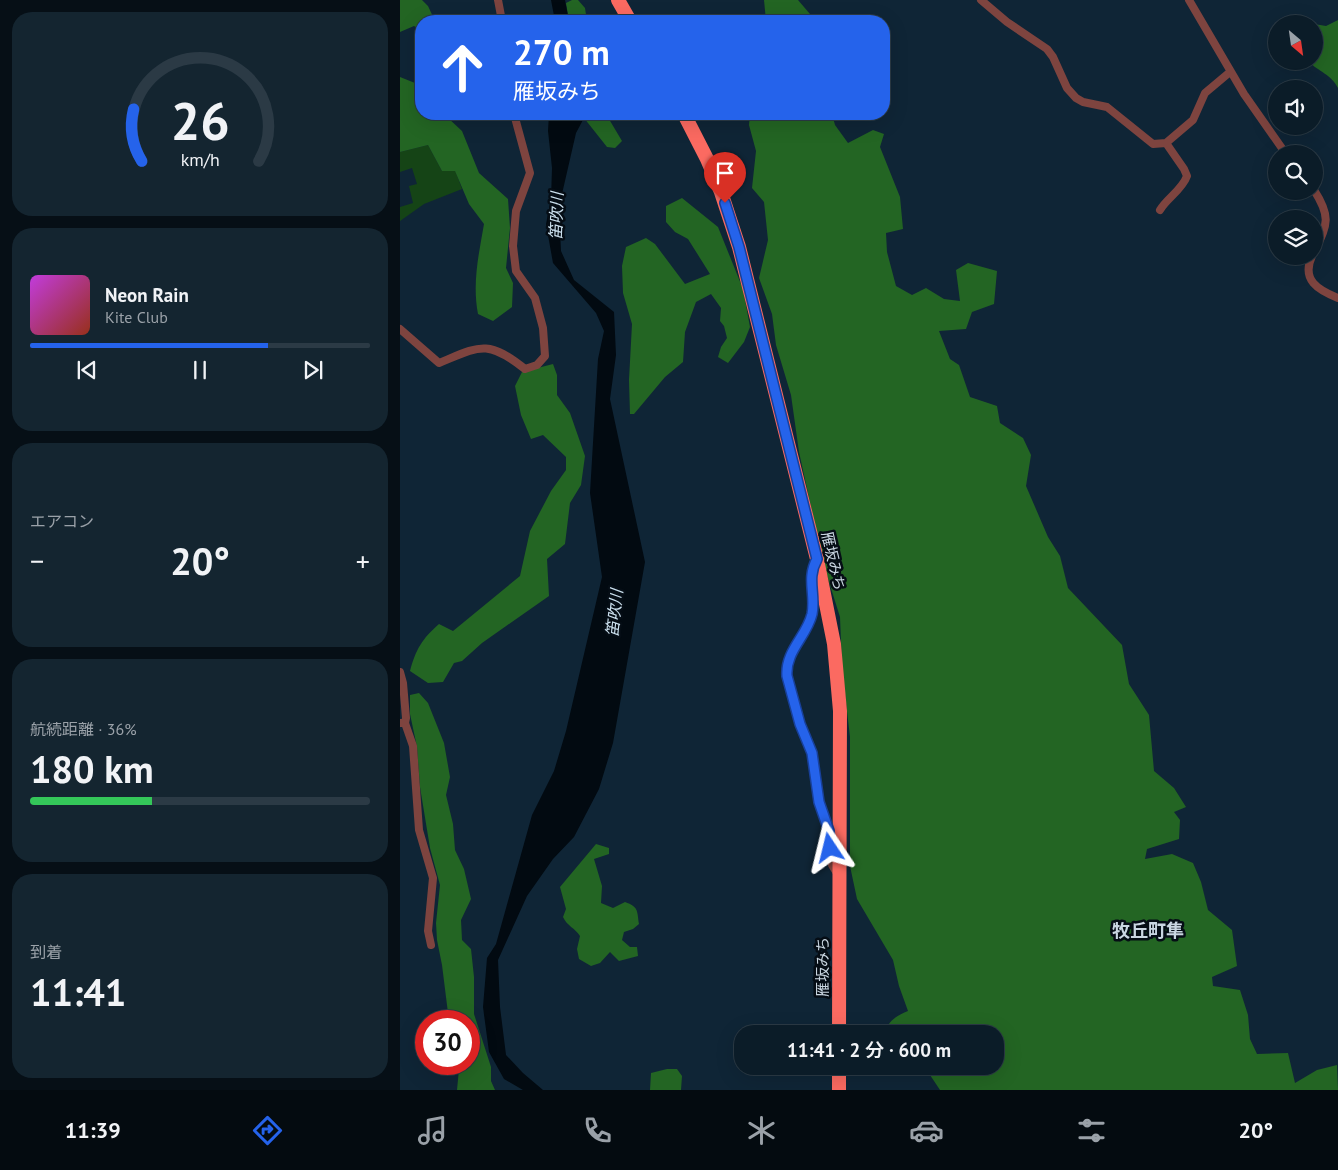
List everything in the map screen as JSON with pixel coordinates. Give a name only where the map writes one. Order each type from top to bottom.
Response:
[{"type":"highway","points":[[618,0],[627,15]]},
{"type":"highway","name":"雁坂みち","points":[[687,120],[721,192],[739,247],[817,559],[834,644],[840,711],[839,1025]]},
{"type":"highway","points":[[839,1075],[839,1090]]},
{"type":"street","points":[[498,0],[501,15]]},
{"type":"street","points":[[981,0],[1053,56],[1067,88],[1076,98],[1083,102],[1107,107],[1153,144],[1166,143],[1192,120],[1205,93],[1230,72]]},
{"type":"street","points":[[1189,0],[1230,72],[1280,145]]},
{"type":"street","points":[[400,329],[439,364],[473,348],[493,348],[511,358],[525,369],[537,365],[545,356],[543,328],[534,298],[516,271],[513,246],[516,211],[530,173],[516,120]]},
{"type":"street","points":[[1160,210],[1187,176],[1166,143]]},
{"type":"street","points":[[1321,200],[1326,215],[1323,233]]},
{"type":"street","points":[[1308,265],[1309,277],[1316,286],[1338,298]]},
{"type":"street","points":[[817,559],[812,568],[811,575],[812,615],[790,657],[787,676],[800,724],[814,762],[819,802],[829,831],[832,865],[840,878]]},
{"type":"street","points":[[400,672],[403,683],[402,723],[413,746],[419,830],[432,878],[428,931],[431,945]]},
{"type":"green space","points":[[400,0],[422,0],[428,6],[432,15],[415,15],[415,27],[400,32]]},
{"type":"green space","points":[[578,0],[585,8],[586,15],[568,15],[566,3]]},
{"type":"green space","points":[[764,0],[798,0],[811,15],[765,15]]},
{"type":"green space","points":[[1338,20],[1338,88],[1328,76],[1319,70],[1323,70],[1323,26],[1326,26]]},
{"type":"green space","points":[[400,77],[415,83],[415,120],[450,120],[462,131],[479,173],[508,199],[510,228],[506,268],[513,283],[512,307],[493,321],[478,314],[476,302],[477,268],[484,224],[469,204],[455,171],[442,171],[428,145],[400,152]]},
{"type":"green space","points":[[586,120],[610,120],[622,141],[615,148],[607,147]]},
{"type":"green space","points":[[749,120],[834,120],[848,143],[873,130],[884,134],[880,147],[900,197],[903,229],[886,233],[887,252],[896,286],[912,295],[926,288],[944,299],[960,301],[956,270],[968,263],[997,271],[994,304],[972,312],[966,329],[939,331],[950,359],[959,365],[970,397],[997,406],[1000,423],[1023,438],[1031,455],[1026,486],[1048,537],[1060,556],[1068,588],[1122,645],[1129,684],[1149,715],[1154,771],[1174,788],[1186,807],[1174,812],[1180,820],[1179,839],[1147,849],[1145,859],[1172,854],[1193,863],[1201,882],[1208,910],[1232,930],[1237,966],[1212,977],[1213,986],[1240,990],[1248,1015],[1250,1039],[1257,1054],[1288,1053],[1295,1083],[1317,1070],[1337,1065],[1338,1090],[940,1090],[930,1075],[1004,1075],[1004,1025],[889,1025],[893,1019],[908,1011],[899,986],[893,960],[857,899],[850,866],[850,737],[842,668],[840,617],[824,566],[799,452],[791,395],[776,345],[772,314],[759,278],[768,240],[764,202],[752,188],[756,151]]},
{"type":"green space","points":[[428,145],[442,171],[455,170],[462,189],[424,204],[400,221],[400,207],[413,203],[409,186],[417,184],[412,168],[400,172],[400,152]]},
{"type":"green space","points":[[682,198],[718,227],[743,289],[750,327],[744,342],[728,363],[718,357],[721,347],[727,338],[724,326],[720,321],[721,308],[711,294],[696,302],[685,332],[683,362],[665,377],[634,414],[630,414],[629,380],[632,324],[623,293],[622,266],[626,247],[646,238],[655,244],[685,284],[710,274],[688,239],[675,232],[666,222],[666,206]]},
{"type":"green space","points":[[553,364],[557,375],[557,395],[570,413],[585,456],[581,485],[570,503],[565,544],[547,559],[549,596],[482,643],[462,661],[454,663],[443,682],[428,683],[410,671],[420,645],[439,624],[453,631],[520,576],[530,531],[551,491],[566,470],[566,457],[543,435],[531,439],[521,415],[515,386],[522,372]]},
{"type":"green space","points":[[419,693],[428,703],[444,743],[450,777],[446,795],[453,824],[455,850],[464,869],[471,899],[461,920],[462,940],[471,949],[474,977],[474,1010],[448,1010],[437,940],[436,923],[440,885],[430,848],[420,787],[417,747],[410,714],[410,695]]},
{"type":"green space","points":[[596,844],[609,848],[609,854],[594,859],[602,886],[601,903],[613,908],[625,902],[635,908],[639,924],[633,929],[624,932],[622,940],[630,947],[637,947],[638,956],[619,961],[610,952],[600,963],[591,966],[579,959],[577,949],[580,936],[563,917],[566,909],[560,887]]},
{"type":"green space","points":[[480,1033],[491,1067],[491,1081],[495,1090],[457,1090],[458,1075],[480,1075]]},
{"type":"green space","points":[[667,1069],[677,1069],[682,1076],[681,1090],[650,1090],[651,1073]]},
{"type":"water","points":[[551,0],[565,0],[568,15],[554,15]]},
{"type":"water","name":"笛吹川","points":[[549,120],[583,120],[576,133],[559,207],[561,251],[574,280],[614,312],[616,355],[610,399],[645,562],[613,743],[599,789],[574,837],[553,859],[527,896],[498,960],[500,1007],[506,1055],[543,1090],[523,1090],[504,1079],[489,1052],[483,1007],[487,958],[496,944],[532,815],[554,771],[566,731],[602,577],[590,493],[598,359],[604,331],[596,313],[553,263],[546,224],[551,199],[552,168]]},
{"type":"district","name":"牧丘町隼","points":[[1148,931]]},
{"type":"route","points":[[725,203],[739,247],[817,559],[812,568],[811,575],[812,615],[790,657],[787,676],[800,724],[812,753],[819,802],[829,831],[830,848]]}]
